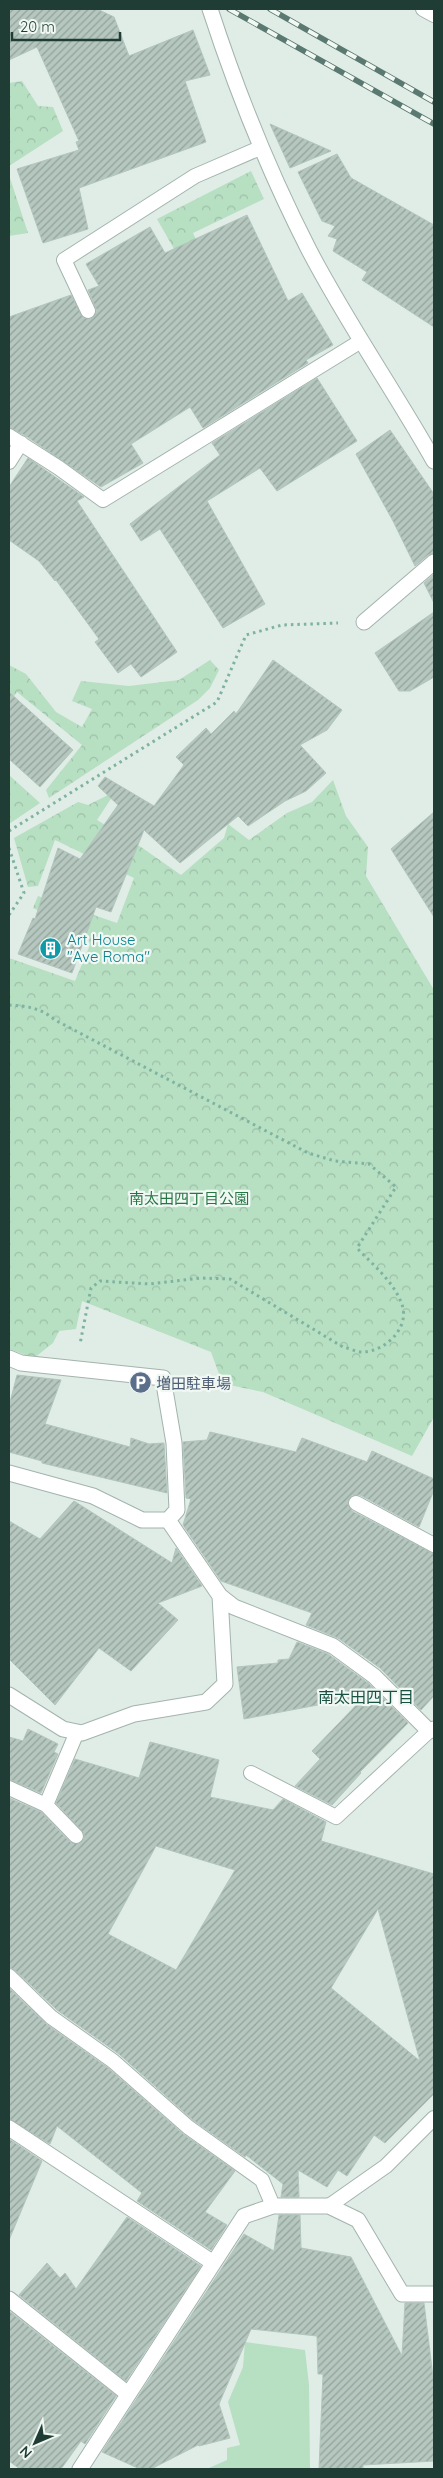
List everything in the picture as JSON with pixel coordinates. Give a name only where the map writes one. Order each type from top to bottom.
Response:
[{"type":"street","points":[[210,9],[235,86],[260,148],[309,250],[361,341],[398,397],[434,461]]},
{"type":"street","points":[[364,622],[434,562]]},
{"type":"street","points":[[9,1358],[21,1363],[163,1378],[174,1443],[177,1510],[168,1520],[142,1520],[93,1496],[9,1473]]},
{"type":"street","points":[[168,1520],[220,1596],[234,1607],[333,1646],[374,1676],[432,1730]]},
{"type":"street","points":[[9,1695],[63,1730],[82,1733],[134,1714],[206,1702],[225,1684],[220,1596]]},
{"type":"street","points":[[9,2128],[212,2262]]},
{"type":"street","points":[[80,2469],[212,2262],[244,2216],[273,2206],[330,2206],[358,2220],[402,2294],[434,2294]]},
{"type":"street","points":[[9,2298],[128,2394]]},
{"type":"lane","points":[[422,9],[434,15]]},
{"type":"lane","points":[[88,311],[64,260],[195,176],[260,148]]},
{"type":"lane","points":[[9,462],[15,440],[103,500],[361,341]]},
{"type":"lane","points":[[356,1503],[434,1546]]},
{"type":"lane","points":[[251,1773],[336,1817],[432,1730]]},
{"type":"lane","points":[[46,1805],[77,1732]]},
{"type":"lane","points":[[9,1788],[46,1805],[76,1836]]},
{"type":"lane","points":[[9,1976],[51,2017],[113,2061],[188,2127],[262,2180],[273,2206]]},
{"type":"lane","points":[[330,2206],[386,2166],[434,2118]]},
{"type":"path","points":[[9,831],[217,702],[246,636],[282,625],[364,622]]},
{"type":"path","points":[[9,848],[24,893],[9,915]]},
{"type":"path","points":[[9,1005],[26,1006],[44,1011],[55,1020],[308,1152],[336,1161],[368,1164],[396,1187],[357,1248],[388,1280],[402,1304],[402,1322],[394,1338],[379,1348],[362,1352],[344,1347],[230,1279],[202,1278],[150,1284],[100,1281],[91,1288],[80,1338],[80,1369]]},
{"type":"green space","points":[[22,81],[38,106],[53,107],[63,131],[9,166],[9,83]]},
{"type":"green space","points":[[251,171],[264,199],[193,233],[229,308],[178,256],[157,219]]},
{"type":"green space","points":[[9,175],[28,233],[9,236]]},
{"type":"green space","points":[[210,660],[219,670],[210,688],[198,700],[49,798],[46,790],[82,745],[17,692],[9,703],[9,665],[26,674],[56,712],[82,727],[92,709],[72,701],[81,681],[129,686],[179,680]]},
{"type":"green space","points":[[9,775],[40,803],[9,824]]},
{"type":"green space","name":"南太田四丁目公園","points":[[333,780],[346,816],[368,847],[366,876],[434,990],[434,1417],[412,1456],[263,1392],[215,1382],[219,1374],[211,1352],[82,1301],[76,1329],[59,1331],[53,1343],[34,1358],[9,1349],[9,958],[75,981],[90,945],[87,933],[33,908],[38,896],[117,923],[134,878],[55,840],[38,886],[28,887],[14,838],[78,802],[88,805],[116,791],[97,820],[141,847],[181,875],[224,838],[228,824],[249,840],[287,813],[312,802]]},
{"type":"green space","points":[[245,2342],[305,2350],[309,2385],[310,2469],[209,2468],[227,2460],[227,2448],[240,2445],[228,2402],[243,2367]]},
{"type":"building","points":[[9,9],[97,9],[114,17],[129,56],[193,30],[210,75],[185,81],[206,142],[79,188],[88,229],[43,243],[17,169],[79,150],[76,142],[79,141],[37,47],[9,60]]},
{"type":"building","points":[[270,124],[331,151],[290,168]]},
{"type":"building","points":[[337,154],[351,178],[434,225],[434,327],[362,280],[367,272],[333,251],[337,239],[328,236],[335,226],[322,221],[298,172]]},
{"type":"building","points":[[247,215],[288,301],[302,293],[333,345],[306,360],[308,363],[203,428],[190,407],[131,444],[143,463],[101,487],[26,436],[9,427],[9,317],[71,295],[83,318],[91,319],[97,311],[88,290],[99,286],[86,264],[150,227],[165,253]]},
{"type":"building","points":[[317,378],[357,441],[277,491],[260,468],[207,501],[265,604],[223,628],[160,529],[141,541],[130,524],[220,455],[212,443]]},
{"type":"building","points":[[390,430],[434,494],[434,553],[428,555],[415,566],[393,521],[356,454]]},
{"type":"building","points":[[28,458],[84,497],[77,501],[177,652],[141,677],[131,664],[118,673],[95,642],[99,639],[56,580],[39,561],[9,540],[9,487]]},
{"type":"building","points":[[434,574],[434,603],[424,583]]},
{"type":"building","points":[[434,612],[434,677],[410,691],[399,691],[375,653]]},
{"type":"building","points":[[273,660],[342,710],[327,730],[300,745],[326,773],[306,791],[285,801],[248,826],[238,816],[180,863],[144,830],[111,912],[96,907],[72,973],[18,954],[33,918],[35,919],[58,848],[80,859],[118,805],[98,786],[105,777],[154,806],[184,765],[176,757],[206,728],[211,734],[234,711],[236,714]]},
{"type":"building","points":[[9,692],[73,750],[40,787],[9,759]]},
{"type":"building","points":[[434,812],[434,917],[391,849]]},
{"type":"building","points":[[17,1375],[61,1380],[45,1424],[130,1447],[131,1438],[149,1444],[164,1443],[167,1493],[42,1463],[42,1461],[9,1452],[9,1406]]},
{"type":"building","points":[[210,1432],[296,1452],[302,1438],[367,1462],[372,1451],[434,1479],[434,1490],[419,1527],[360,1495],[352,1495],[347,1503],[352,1511],[434,1554],[434,1696],[421,1710],[380,1668],[338,1638],[306,1625],[312,1613],[221,1581],[183,1525],[191,1499],[186,1498],[183,1442],[207,1440]]},
{"type":"building","points":[[74,1501],[172,1563],[176,1548],[202,1586],[158,1603],[178,1620],[131,1671],[99,1648],[55,1705],[9,1659],[9,1521],[40,1539]]},
{"type":"building","points":[[297,1642],[328,1654],[368,1683],[408,1723],[360,1772],[332,1805],[295,1786],[320,1759],[312,1751],[365,1696],[244,1719],[237,1667],[278,1663],[278,1660],[289,1659]]},
{"type":"building","points":[[28,1729],[58,1744],[54,1752],[58,1754],[41,1793],[9,1779],[9,1737],[23,1741]]},
{"type":"building","points":[[150,1742],[219,1760],[210,1797],[273,1810],[283,1799],[326,1822],[321,1841],[434,1874],[434,2094],[385,2143],[374,2135],[347,2176],[338,2170],[327,2187],[298,2170],[299,2197],[281,2197],[283,2184],[246,2155],[245,2157],[193,2120],[119,2054],[57,2010],[15,1970],[9,1967],[9,1798],[41,1812],[70,1842],[79,1844],[84,1839],[84,1833],[56,1803],[75,1759],[139,1778]],"holes":[[[156,1846],[235,1870],[176,1970],[108,1934]],[[378,1909],[420,2061],[331,1988]]]},
{"type":"building","points":[[9,1988],[46,2024],[108,2068],[183,2134],[235,2171],[205,2212],[227,2225],[211,2250],[137,2201],[142,2193],[57,2126],[50,2144],[9,2119]]},
{"type":"building","points":[[9,2139],[42,2161],[9,2240]]},
{"type":"building","points":[[279,2215],[300,2215],[301,2248],[351,2257],[402,2356],[405,2303],[424,2303],[434,2385],[434,2461],[363,2465],[363,2469],[319,2469],[323,2374],[318,2374],[317,2336],[251,2329],[219,2404],[230,2438],[198,2445],[151,2469],[140,2469],[102,2452],[244,2234],[274,2251]]},
{"type":"building","points":[[127,2217],[201,2266],[126,2381],[19,2295],[47,2263],[60,2278],[65,2273],[76,2289]]},
{"type":"building","points":[[9,2311],[116,2396],[85,2444],[81,2441],[61,2469],[20,2469],[9,2461]]},
{"type":"railway","points":[[229,9],[434,124]]},
{"type":"railway","points":[[270,9],[434,102]]},
{"type":"place","name":"Art House \"Ave Roma\"","points":[[51,948]]},
{"type":"place","name":"増田駐車場","points":[[140,1383]]},
{"type":"district","name":"南太田四丁目","points":[[366,1697]]}]
